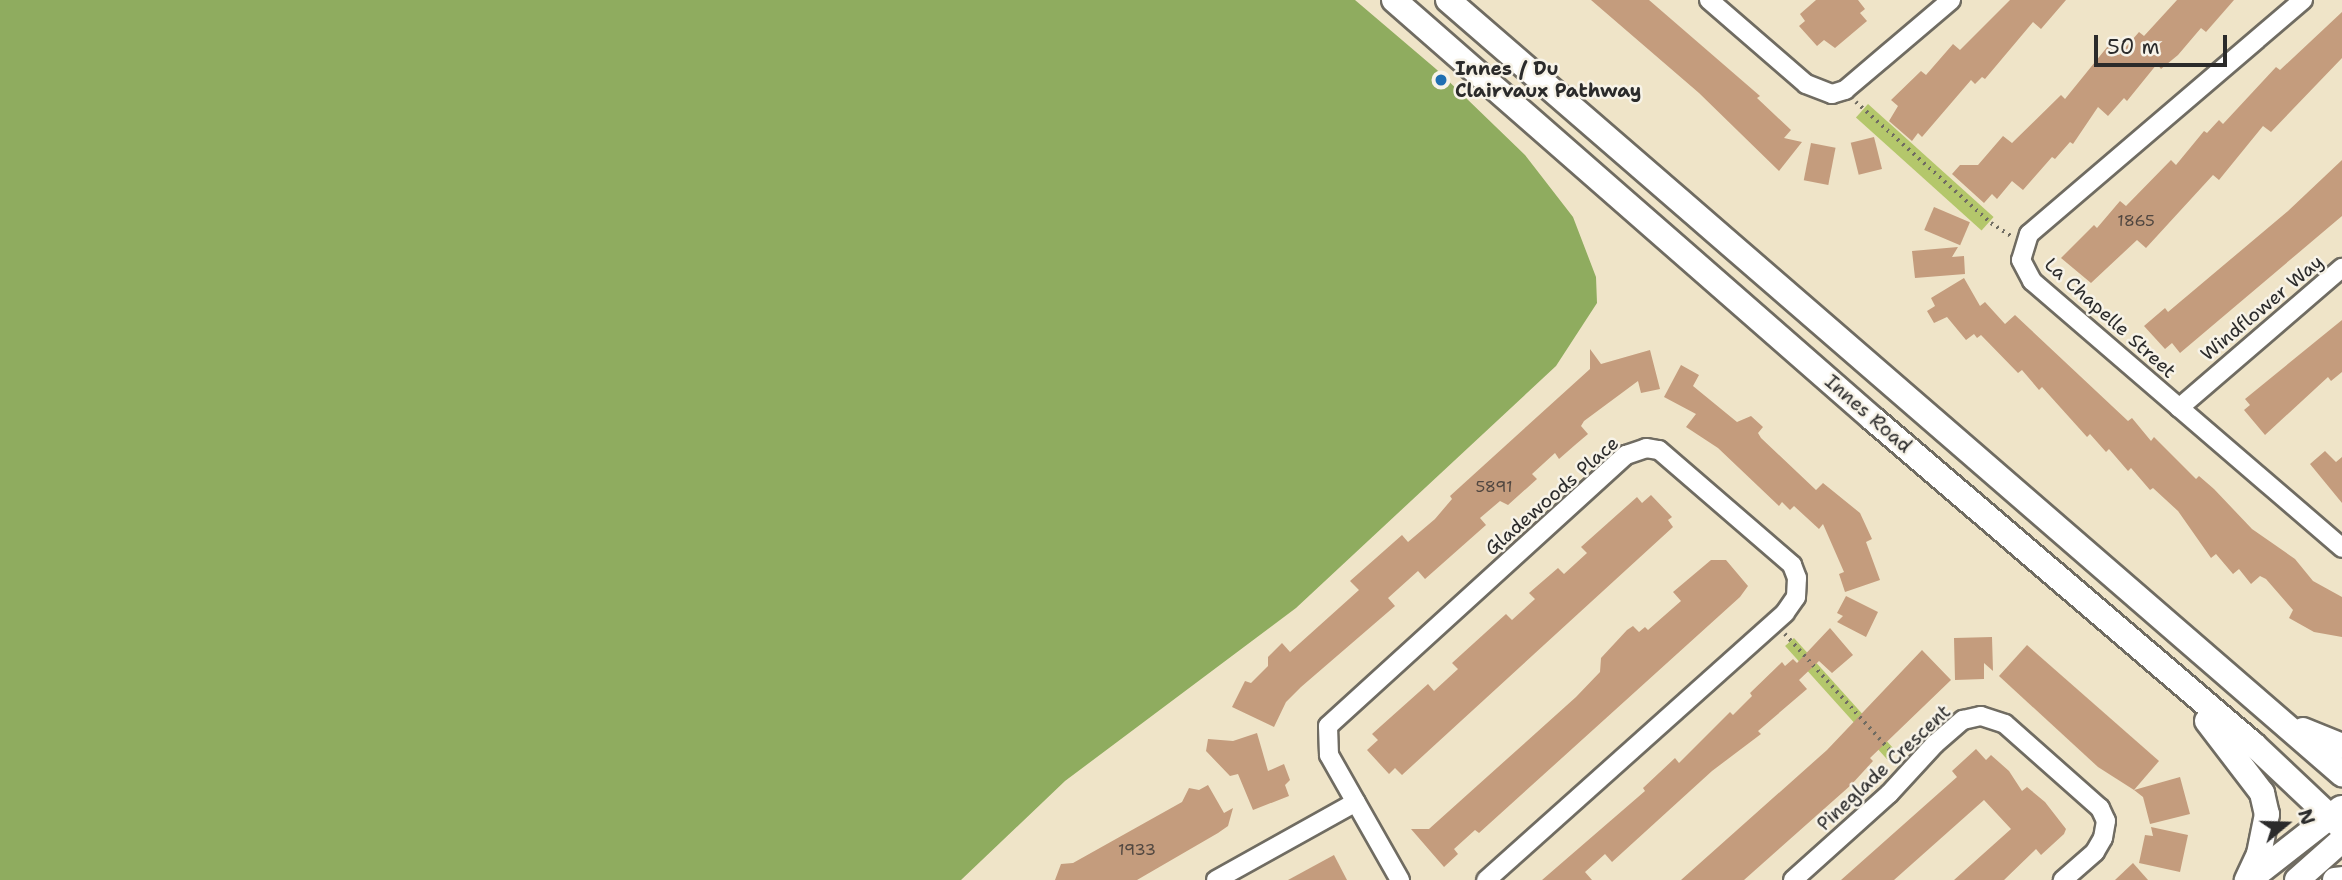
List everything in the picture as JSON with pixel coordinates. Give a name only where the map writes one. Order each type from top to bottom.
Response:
[{"type":"main road","name":"Innes Road","points":[[1394,0],[2338,817]]},
{"type":"main road","name":"Innes Road","points":[[1448,0],[2342,774]]},
{"type":"main road","points":[[2148,655],[2240,760],[2262,793],[2267,825],[2248,880]]},
{"type":"main road","points":[[2269,711],[2342,746]]},
{"type":"main road","points":[[2248,880],[2338,817]]},
{"type":"main road","points":[[2297,880],[2342,841]]},
{"type":"main road","points":[[2335,880],[2342,879]]},
{"type":"street","points":[[1709,0],[1805,84],[1819,92],[1846,90],[1951,0]]},
{"type":"street","name":"La Chapelle Street","points":[[2303,0],[2029,234],[2021,249],[2032,281],[2342,548]]},
{"type":"street","name":"Windflower Way","points":[[2179,408],[2342,268]]},
{"type":"street","name":"Gladewoods Place","points":[[1400,880],[1326,745],[1328,726],[1338,713],[1636,450],[1659,450],[1792,565],[1797,578],[1796,597],[1773,623],[1486,880]]},
{"type":"street","name":"Pineglade Crescent","points":[[1793,880],[1963,720],[1981,716],[2005,724],[2091,799],[2106,821],[2095,852],[2063,880]]},
{"type":"street","points":[[1216,880],[1356,803]]},
{"type":"path","points":[[1846,90],[1869,117],[1991,223],[2010,235],[2021,249]]},
{"type":"path","points":[[1773,623],[1909,772]]},
{"type":"green space","points":[[0,0],[1355,0],[1436,69],[1525,155],[1573,217],[1596,277],[1597,303],[1556,366],[1296,608],[1065,781],[961,880],[0,880]]},
{"type":"green space","points":[[1868,104],[1994,217],[1982,230],[1856,117]]},
{"type":"green space","points":[[1794,638],[1896,752],[1887,760],[1785,646]]},
{"type":"building","points":[[1591,0],[1649,0],[1760,96],[1757,98],[1791,130],[1784,138],[1802,142],[1779,171],[1699,93]]},
{"type":"building","points":[[1816,0],[1858,0],[1865,9],[1860,13],[1867,21],[1835,48],[1824,40],[1817,46],[1799,26],[1805,21],[1800,14]]},
{"type":"building","points":[[2010,0],[2066,0],[2041,29],[2033,22],[1985,79],[1982,77],[1975,84],[1971,80],[1922,137],[1918,133],[1912,141],[1889,121],[1898,106],[1891,100],[1921,71],[1926,75],[1953,44],[1960,50]]},
{"type":"building","points":[[2177,0],[2234,0],[2206,32],[2201,28],[2178,55],[2161,69],[2157,64],[2127,101],[2124,98],[2108,116],[2098,107],[2073,144],[2070,142],[2055,159],[2052,157],[2023,190],[2012,181],[1997,199],[1992,194],[1984,203],[1952,174],[1960,165],[1978,165],[2003,136],[2012,143],[2061,95],[2065,99],[2108,46],[2119,55],[2139,32],[2144,36]]},
{"type":"building","points":[[2342,12],[2342,58],[2271,132],[2263,126],[2219,180],[2213,175],[2146,248],[2137,240],[2091,283],[2061,258],[2094,225],[2097,228],[2120,201],[2126,206],[2171,160],[2176,165],[2204,131],[2207,133],[2219,120],[2223,124],[2276,67],[2280,70]]},
{"type":"building","points":[[1874,137],[1882,169],[1859,175],[1851,143]]},
{"type":"building","points":[[1811,143],[1836,148],[1828,185],[1804,180]]},
{"type":"building","points":[[2342,160],[2342,216],[2180,353],[2172,343],[2165,349],[2144,326],[2165,308],[2168,312],[2288,211]]},
{"type":"building","points":[[1934,207],[1970,222],[1960,245],[1924,230]]},
{"type":"building","points":[[1958,247],[1952,257],[1964,256],[1965,274],[1915,278],[1912,251]]},
{"type":"building","points":[[1964,278],[1980,306],[1985,302],[2005,324],[2015,315],[2128,421],[2132,418],[2151,441],[2154,437],[2196,479],[2199,476],[2214,489],[2252,529],[2295,559],[2313,581],[2342,597],[2342,637],[2314,632],[2289,618],[2293,610],[2266,579],[2260,576],[2251,584],[2239,569],[2233,574],[2216,554],[2211,558],[2178,511],[2153,488],[2150,490],[2131,468],[2128,471],[2109,449],[2106,452],[2090,434],[2087,437],[2042,387],[2039,390],[2022,370],[2018,373],[1981,335],[1977,338],[1974,334],[1966,340],[1947,317],[1934,323],[1927,311],[1935,306],[1931,298]]},
{"type":"building","points":[[2342,320],[2342,372],[2331,381],[2328,377],[2265,435],[2244,410],[2250,405],[2245,399]]},
{"type":"building","points":[[1590,349],[1601,364],[1650,350],[1660,389],[1641,393],[1638,381],[1584,421],[1581,426],[1588,434],[1559,459],[1555,453],[1532,474],[1537,479],[1508,505],[1500,501],[1480,518],[1486,525],[1425,579],[1418,571],[1388,598],[1395,606],[1286,702],[1274,727],[1232,707],[1245,681],[1251,683],[1268,666],[1268,657],[1282,643],[1290,652],[1359,590],[1350,581],[1402,535],[1408,542],[1435,519],[1452,499],[1450,496],[1590,369]]},
{"type":"building","points":[[1681,365],[1699,375],[1693,386],[1737,422],[1751,416],[1763,427],[1758,433],[1761,438],[1816,490],[1823,483],[1860,513],[1872,539],[1866,542],[1880,580],[1845,592],[1839,574],[1844,572],[1823,524],[1819,529],[1794,506],[1790,510],[1782,502],[1779,506],[1718,448],[1686,427],[1696,414],[1664,397]]},
{"type":"building","points":[[2325,451],[2336,462],[2342,457],[2342,503],[2310,464]]},
{"type":"building","points":[[1651,495],[1672,517],[1668,520],[1673,527],[1402,775],[1395,768],[1389,774],[1367,750],[1378,740],[1372,734],[1428,684],[1434,691],[1458,669],[1452,663],[1506,614],[1512,620],[1535,599],[1529,593],[1558,568],[1564,574],[1587,553],[1581,547],[1637,497],[1642,503]]},
{"type":"building","points":[[1711,560],[1726,560],[1748,586],[1740,597],[1479,833],[1475,830],[1454,849],[1458,854],[1444,867],[1411,829],[1429,829],[1576,697],[1600,672],[1601,658],[1627,630],[1633,626],[1639,632],[1645,627],[1648,630],[1681,601],[1673,592]]},
{"type":"building","points":[[1846,596],[1878,612],[1866,637],[1837,622],[1843,616],[1837,613]]},
{"type":"building","points":[[1830,628],[1853,655],[1832,673],[1819,661],[1799,680],[1807,689],[1758,731],[1761,734],[1712,771],[1612,862],[1605,854],[1585,872],[1592,880],[1542,880],[1645,791],[1643,788],[1675,758],[1679,763],[1730,712],[1733,715],[1752,696],[1750,693],[1782,662],[1785,666],[1793,659],[1797,663]]},
{"type":"building","points":[[1992,637],[1993,671],[1984,663],[1984,679],[1955,680],[1954,638]]},
{"type":"building","points":[[2027,645],[2159,761],[2134,790],[2098,767],[1999,676]]},
{"type":"building","points":[[1922,650],[1951,680],[1870,758],[1873,761],[1851,785],[1744,880],[1681,880],[1827,750]]},
{"type":"building","points":[[1257,733],[1268,771],[1284,764],[1290,780],[1285,785],[1289,796],[1253,810],[1238,774],[1230,776],[1206,751],[1208,739],[1233,741]]},
{"type":"building","points":[[1976,749],[1986,760],[1991,755],[2009,771],[2022,791],[2027,787],[2045,802],[2066,829],[2064,834],[2041,855],[2036,849],[2004,880],[1954,880],[2011,829],[1984,800],[1894,880],[1841,880],[1957,777],[1952,771]]},
{"type":"building","points":[[2180,777],[2190,814],[2150,824],[2143,797],[2134,790]]},
{"type":"building","points":[[1208,785],[1224,813],[1233,808],[1228,826],[1218,833],[1137,880],[1055,880],[1061,864],[1073,863],[1182,802],[1189,788],[1199,790]]},
{"type":"building","points":[[2151,827],[2188,835],[2180,872],[2139,863],[2145,835],[2153,836]]},
{"type":"building","points":[[1334,855],[1347,880],[1288,880]]},
{"type":"building","points":[[2133,863],[2148,880],[2115,880]]},
{"type":"place","name":"Innes / Du Clairvaux Pathway","points":[[1441,80]]}]
